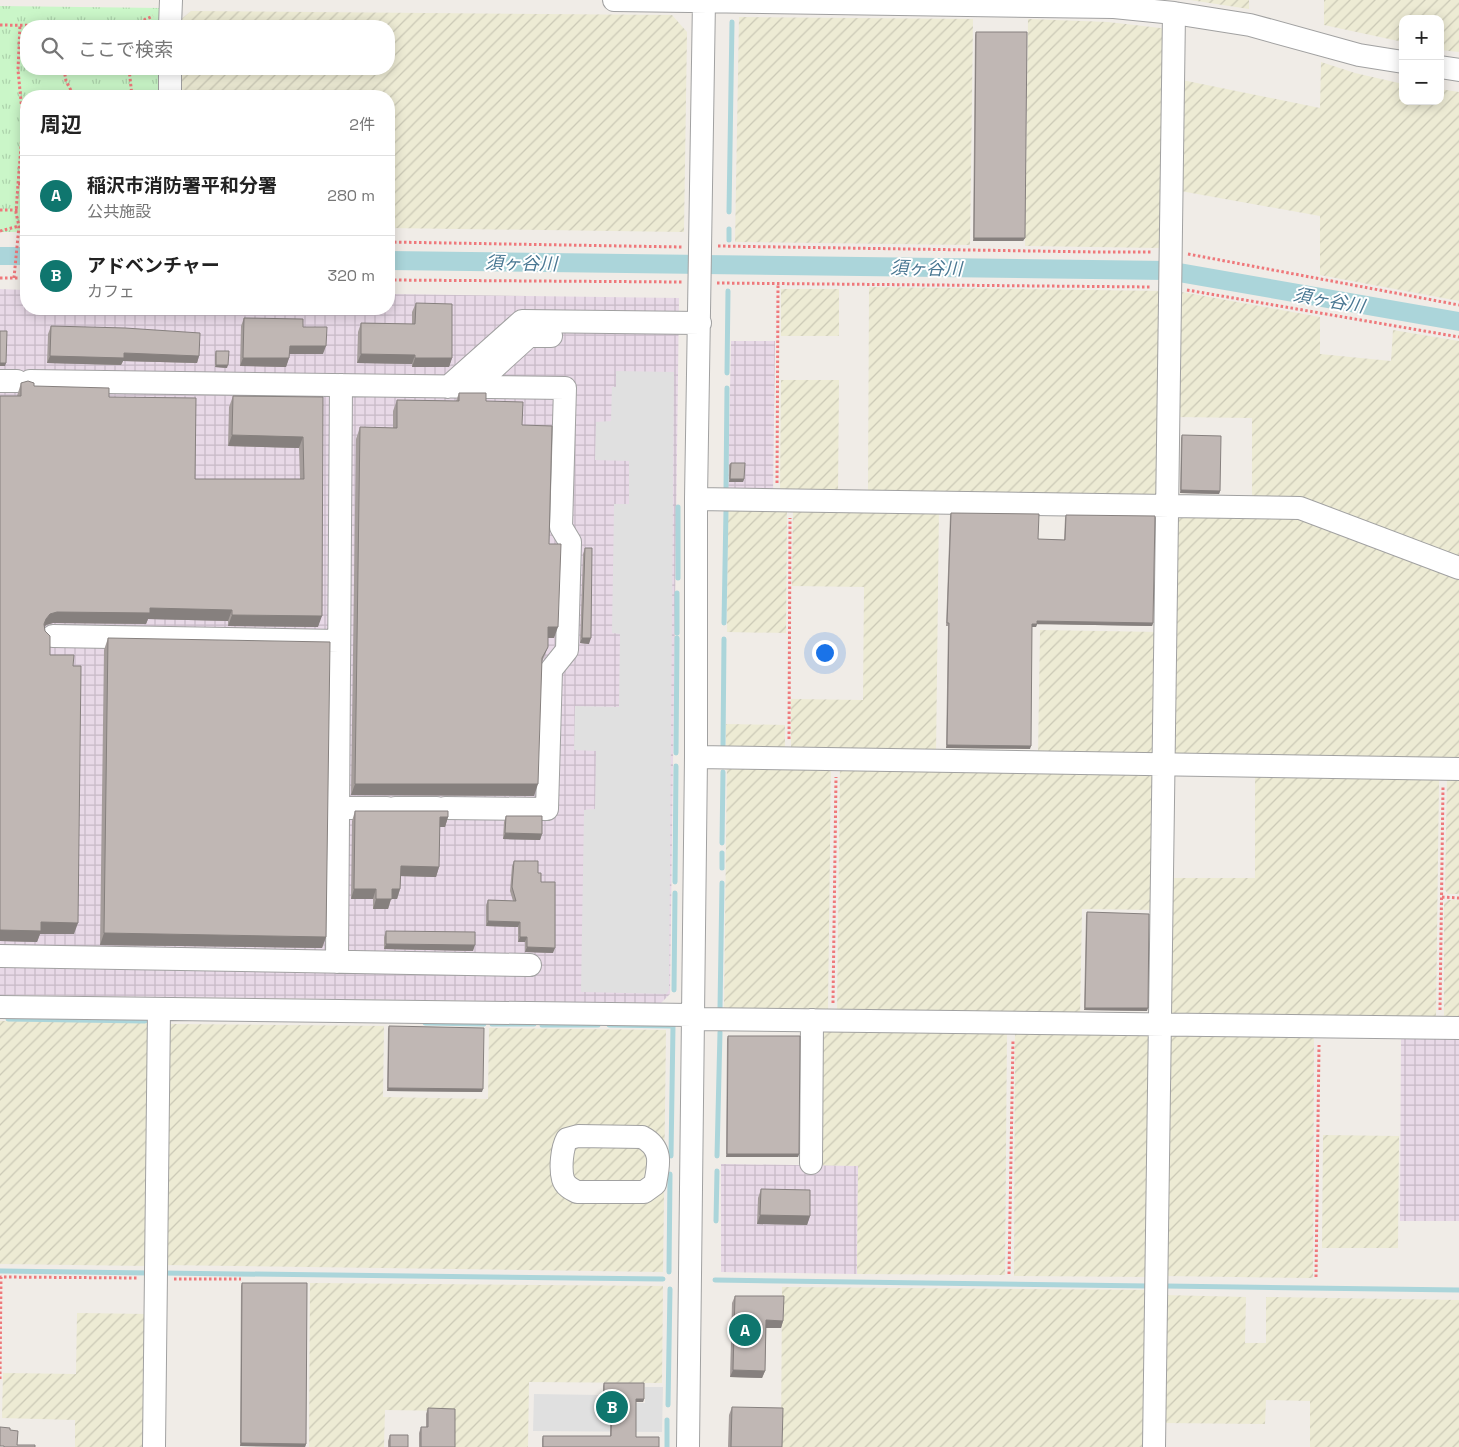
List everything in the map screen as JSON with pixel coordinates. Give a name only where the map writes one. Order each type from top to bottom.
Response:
[{"type":"street","points":[[170,20],[171,0]]},
{"type":"street","points":[[614,0],[1114,3],[1250,25],[1359,55],[1399,61]]},
{"type":"street","points":[[688,1447],[696,757],[696,499],[704,1]]},
{"type":"street","points":[[1154,1447],[1174,13]]},
{"type":"street","points":[[1444,68],[1459,70]]},
{"type":"street","points":[[170,75],[170,90]]},
{"type":"street","points":[[448,387],[522,321],[699,330]]},
{"type":"street","points":[[474,387],[529,336],[699,330]]},
{"type":"street","points":[[16,381],[565,388],[561,527],[570,542],[567,650],[551,670],[547,809],[338,808]]},
{"type":"street","points":[[337,962],[341,385]]},
{"type":"street","points":[[696,499],[1300,508],[1459,568]]},
{"type":"street","points":[[53,636],[339,641]]},
{"type":"street","points":[[696,757],[1451,769]]},
{"type":"street","points":[[0,956],[530,965]]},
{"type":"street","points":[[0,1007],[692,1017],[822,1021],[1450,1028]]},
{"type":"street","points":[[154,1447],[159,1009]]},
{"type":"street","points":[[811,1163],[822,1021]]},
{"type":"street","points":[[659,1166],[691,1167]]},
{"type":"path","points":[[0,25],[20,25],[18,70],[20,91]]},
{"type":"path","points":[[65,75],[71,90]]},
{"type":"path","points":[[130,75],[131,90]]},
{"type":"path","points":[[14,278],[20,159]]},
{"type":"path","points":[[0,210],[20,210]]},
{"type":"path","points":[[0,231],[18,226]]},
{"type":"path","points":[[395,242],[1171,254],[1459,305]]},
{"type":"path","points":[[0,278],[20,278]]},
{"type":"path","points":[[395,280],[1170,285],[1459,337]]},
{"type":"path","points":[[778,283],[788,758]]},
{"type":"path","points":[[822,1021],[836,759]]},
{"type":"path","points":[[1450,1028],[1442,897],[1451,769]]},
{"type":"path","points":[[1442,897],[1459,898]]},
{"type":"path","points":[[1009,1274],[1013,1023]]},
{"type":"path","points":[[1316,1277],[1320,1026]]},
{"type":"path","points":[[0,1379],[1,1277],[241,1280]]},
{"type":"shaded area","points":[[1190,0],[1249,0],[1249,9]]},
{"type":"shaded area","points":[[1324,0],[1459,0],[1459,52],[1444,50],[1444,15],[1399,15],[1399,41],[1324,25]]},
{"type":"shaded area","points":[[191,11],[672,15],[687,32],[684,232],[395,228],[395,90],[176,90],[177,75],[395,75],[395,20],[180,20]]},
{"type":"shaded area","points":[[739,17],[973,19],[970,245],[735,242]]},
{"type":"shaded area","points":[[1028,19],[1108,22],[1169,29],[1162,248],[1025,246]]},
{"type":"shaded area","points":[[1321,62],[1355,73],[1399,83],[1399,105],[1444,105],[1444,90],[1459,92],[1459,301],[1320,275],[1320,216],[1175,190],[1177,79],[1320,108]]},
{"type":"shaded area","points":[[869,287],[1162,291],[1162,498],[868,497]]},
{"type":"shaded area","points":[[0,289],[20,290],[20,315],[395,315],[395,294],[679,298],[670,994],[661,1003],[0,995]]},
{"type":"shaded area","points":[[781,289],[839,289],[839,336],[781,336]]},
{"type":"shaded area","points":[[1176,291],[1320,317],[1320,354],[1391,361],[1393,330],[1459,341],[1459,561],[1252,501],[1252,418],[1174,417]]},
{"type":"shaded area","points":[[731,341],[775,341],[773,495],[728,494]]},
{"type":"shaded area","points":[[616,371],[674,372],[669,990],[666,994],[581,992],[584,810],[595,809],[596,751],[574,750],[575,706],[619,707],[620,634],[612,633],[614,504],[629,504],[629,461],[595,460],[596,422],[611,421],[612,387],[616,387]]},
{"type":"shaded area","points":[[781,380],[839,380],[838,495],[780,494]]},
{"type":"shaded area","points":[[728,505],[787,506],[786,633],[727,632]]},
{"type":"shaded area","points":[[793,505],[939,507],[936,755],[791,749],[791,699],[863,700],[864,587],[792,586]]},
{"type":"shaded area","points":[[1178,510],[1298,513],[1459,574],[1459,762],[1175,758]]},
{"type":"shaded area","points":[[1040,630],[1159,632],[1158,754],[1038,757]]},
{"type":"shaded area","points":[[726,724],[785,725],[785,749],[726,752]]},
{"type":"shaded area","points":[[727,762],[831,763],[828,1012],[724,1011]]},
{"type":"shaded area","points":[[840,764],[1154,769],[1157,910],[1082,909],[1080,1018],[837,1014]]},
{"type":"shaded area","points":[[1255,770],[1439,780],[1436,1016],[1434,1020],[1169,1016],[1168,878],[1255,878]]},
{"type":"shaded area","points":[[1459,773],[1459,894],[1448,894],[1445,890],[1447,779]]},
{"type":"shaded area","points":[[1448,900],[1459,900],[1459,1020],[1444,1020],[1444,904]]},
{"type":"shaded area","points":[[0,1021],[153,1023],[150,1266],[0,1264]]},
{"type":"shaded area","points":[[170,1024],[384,1026],[383,1097],[488,1099],[489,1028],[666,1030],[663,1272],[162,1265]]},
{"type":"shaded area","points":[[817,1028],[1007,1030],[1005,1275],[857,1274],[858,1166],[815,1165]]},
{"type":"shaded area","points":[[1015,1030],[1155,1032],[1153,1277],[1014,1276]]},
{"type":"shaded area","points":[[1164,1031],[1314,1032],[1313,1278],[1163,1276]]},
{"type":"shaded area","points":[[1401,1033],[1459,1034],[1459,1221],[1400,1221]]},
{"type":"shaded area","points":[[1323,1135],[1399,1136],[1398,1248],[1322,1248]]},
{"type":"shaded area","points":[[721,1164],[858,1166],[857,1274],[721,1272]]},
{"type":"shaded area","points":[[310,1283],[663,1286],[662,1383],[529,1382],[528,1447],[454,1447],[454,1411],[385,1410],[384,1447],[309,1447]]},
{"type":"shaded area","points":[[782,1287],[1151,1290],[1149,1447],[781,1447]]},
{"type":"shaded area","points":[[1163,1295],[1246,1297],[1245,1343],[1266,1343],[1266,1297],[1459,1300],[1459,1447],[1310,1447],[1310,1401],[1266,1400],[1265,1424],[1162,1423]]},
{"type":"shaded area","points":[[77,1313],[149,1314],[147,1447],[75,1447],[75,1420],[2,1418],[3,1373],[76,1374]]},
{"type":"shaded area","points":[[645,1387],[663,1387],[662,1432],[533,1431],[534,1394],[601,1395],[601,1403],[609,1404],[609,1422],[636,1422],[636,1403],[645,1403]]},
{"type":"green space","points":[[0,6],[160,8],[162,20],[20,20],[20,75],[163,75],[162,90],[20,90],[20,232],[0,232]]},
{"type":"water","points":[[0,247],[20,247],[20,265],[0,265]]},
{"type":"water","name":"須ヶ谷川","points":[[395,251],[1168,261],[1459,312],[1459,331],[1167,280],[395,270]]},
{"type":"building","points":[[976,32],[1027,32],[1025,238],[974,238]]},
{"type":"building","points":[[416,303],[452,304],[452,358],[415,358],[415,355],[361,354],[361,323],[415,324]]},
{"type":"building","points":[[244,318],[303,319],[303,327],[327,327],[326,346],[290,346],[289,358],[243,358]]},
{"type":"building","points":[[51,326],[200,333],[199,356],[124,353],[124,358],[50,356]]},
{"type":"building","points":[[0,331],[7,331],[6,363],[0,363]]},
{"type":"building","points":[[216,351],[229,351],[228,365],[216,365]]},
{"type":"building","points":[[28,381],[34,383],[34,386],[109,388],[109,397],[196,398],[195,479],[304,479],[303,437],[232,435],[233,396],[323,397],[322,616],[232,615],[232,610],[150,608],[150,613],[57,612],[50,614],[46,619],[44,624],[45,631],[50,636],[50,655],[74,655],[73,666],[81,666],[78,923],[41,922],[41,931],[0,930],[0,396],[21,396],[21,383]]},
{"type":"building","points":[[459,393],[486,393],[486,401],[523,402],[522,425],[552,426],[549,544],[561,544],[558,627],[548,627],[548,647],[542,658],[538,784],[355,784],[360,427],[397,428],[397,400],[459,401]]},
{"type":"building","points":[[1182,435],[1221,436],[1220,491],[1181,490]]},
{"type":"building","points":[[731,463],[745,463],[744,479],[730,479]]},
{"type":"building","points":[[951,513],[1039,514],[1038,539],[1065,540],[1066,515],[1155,516],[1153,623],[1037,621],[1037,624],[1032,624],[1031,746],[947,745],[949,623],[947,623]]},
{"type":"building","points":[[585,548],[592,548],[591,638],[582,638]]},
{"type":"building","points":[[108,638],[330,642],[326,937],[104,933]]},
{"type":"building","points":[[355,811],[448,811],[448,817],[440,817],[439,867],[401,866],[400,889],[392,889],[392,899],[376,899],[376,889],[354,889]]},
{"type":"building","points":[[506,816],[542,816],[542,834],[505,833]]},
{"type":"building","points":[[514,861],[538,861],[538,873],[541,873],[541,882],[555,882],[555,948],[527,947],[527,937],[520,937],[520,922],[488,921],[488,900],[516,901],[512,887]]},
{"type":"building","points":[[1087,912],[1149,914],[1148,1008],[1085,1008]]},
{"type":"building","points":[[386,931],[475,932],[475,945],[386,944]]},
{"type":"building","points":[[389,1026],[484,1028],[483,1089],[388,1088]]},
{"type":"building","points":[[728,1036],[800,1036],[799,1154],[727,1154]]},
{"type":"building","points":[[761,1189],[810,1190],[810,1216],[760,1215]]},
{"type":"building","points":[[242,1283],[307,1283],[306,1444],[241,1443]]},
{"type":"building","points":[[735,1296],[784,1296],[783,1321],[766,1320],[765,1371],[733,1370]]},
{"type":"building","points":[[604,1383],[644,1383],[644,1399],[636,1399],[636,1437],[659,1437],[659,1447],[543,1447],[543,1436],[611,1436],[612,1399],[604,1399]]},
{"type":"building","points":[[732,1407],[783,1408],[782,1447],[731,1447]]},
{"type":"building","points":[[428,1408],[455,1409],[455,1447],[421,1447],[421,1427],[428,1427]]},
{"type":"building","points":[[0,1427],[18,1431],[17,1445],[35,1445],[35,1447],[0,1446]]},
{"type":"building","points":[[390,1435],[408,1435],[408,1447],[390,1447]]},
{"type":"waterway","points":[[729,212],[732,22]]},
{"type":"waterway","points":[[729,229],[729,240]]},
{"type":"waterway","points":[[727,373],[728,291]]},
{"type":"waterway","points":[[726,490],[727,388]]},
{"type":"waterway","points":[[678,507],[678,578]]},
{"type":"waterway","points":[[724,623],[726,510]]},
{"type":"waterway","points":[[677,593],[677,633]]},
{"type":"waterway","points":[[676,753],[677,638]]},
{"type":"waterway","points":[[723,747],[724,639]]},
{"type":"waterway","points":[[675,882],[676,766]]},
{"type":"waterway","points":[[722,843],[723,772]]},
{"type":"waterway","points":[[722,853],[722,868]]},
{"type":"waterway","points":[[720,1008],[722,883]]},
{"type":"waterway","points":[[674,990],[675,893]]},
{"type":"waterway","points":[[8,1019],[145,1021]]},
{"type":"waterway","points":[[425,1023],[484,1024]]},
{"type":"waterway","points":[[492,1024],[534,1024]]},
{"type":"waterway","points":[[542,1025],[598,1025]]},
{"type":"waterway","points":[[609,1025],[673,1026],[671,1156]]},
{"type":"waterway","points":[[717,1156],[720,1032]]},
{"type":"waterway","points":[[716,1221],[717,1171]]},
{"type":"waterway","points":[[669,1272],[670,1174]]},
{"type":"waterway","points":[[0,1271],[149,1273]]},
{"type":"waterway","points":[[162,1273],[663,1279]]},
{"type":"waterway","points":[[715,1280],[1148,1286]]},
{"type":"waterway","points":[[1166,1286],[1459,1290]]},
{"type":"waterway","points":[[668,1405],[670,1289]]},
{"type":"waterway","points":[[667,1420],[667,1447]]},
{"type":"place","name":"稲沢市消防署平和分署","points":[[745,1330]]},
{"type":"place","name":"アドベンチャー","points":[[612,1407]]}]
